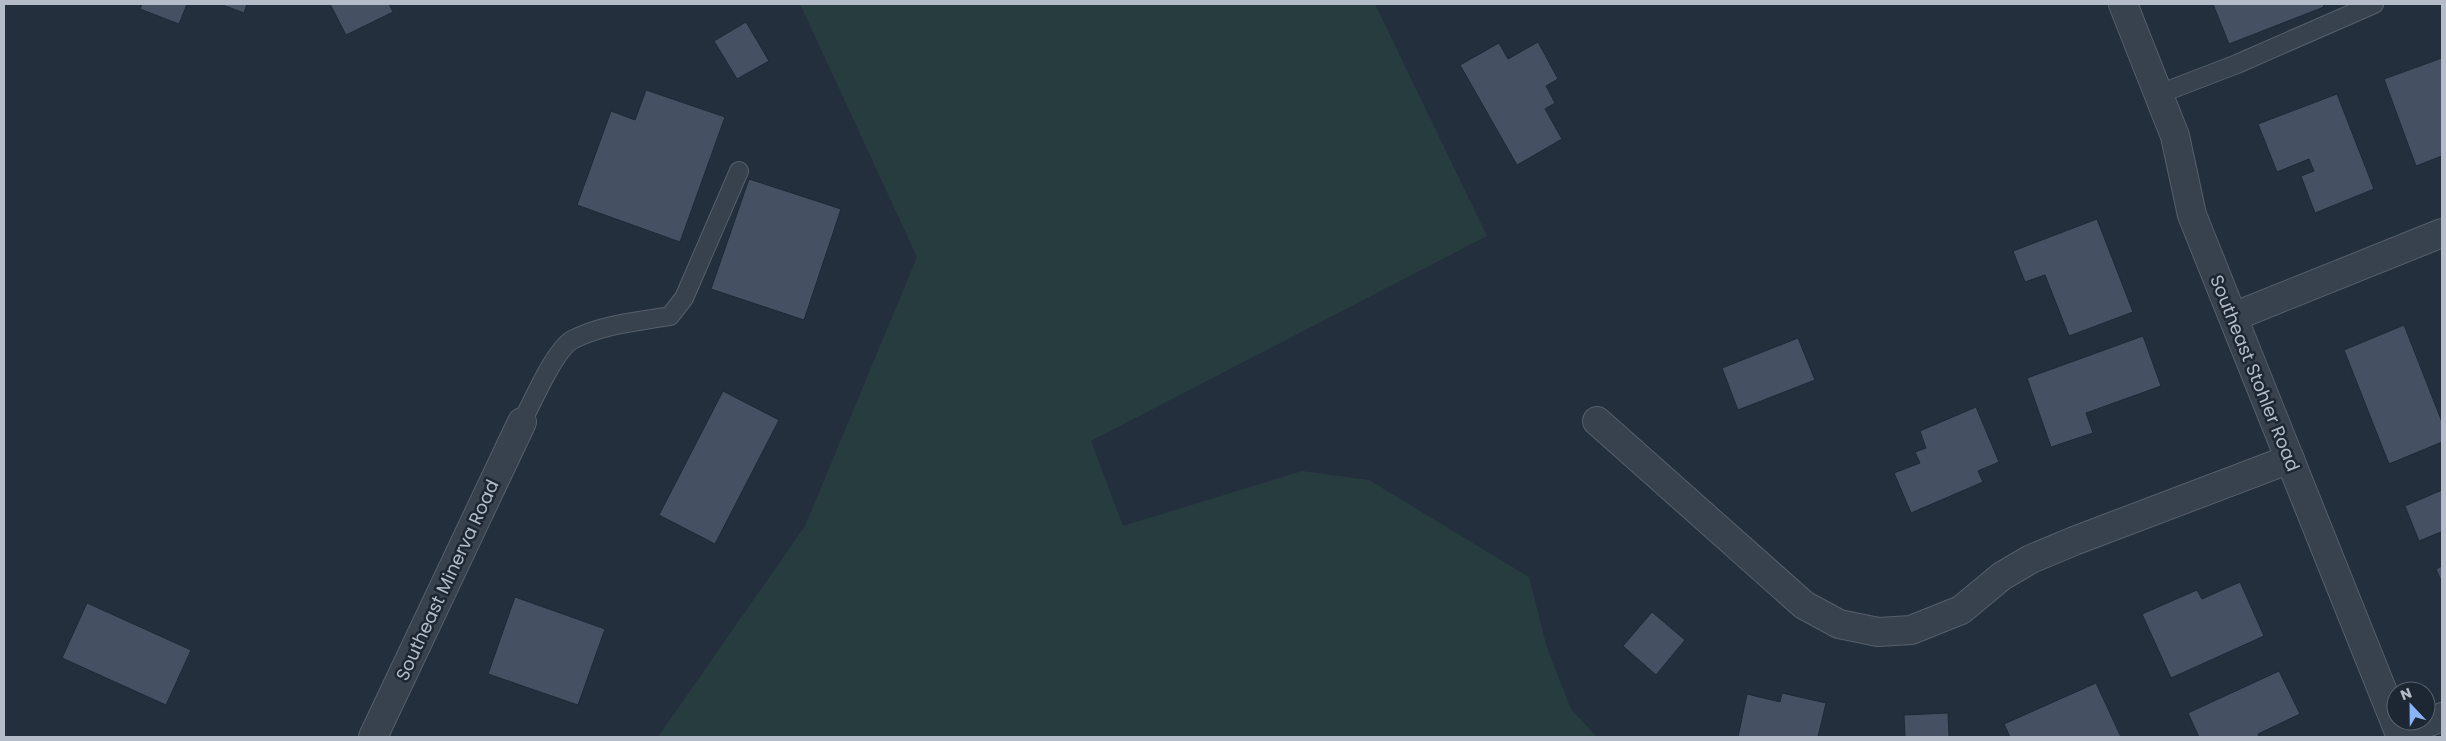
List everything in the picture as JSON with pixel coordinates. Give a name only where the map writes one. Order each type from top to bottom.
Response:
[{"type":"street","name":"Southeast Stohler Road","points":[[2123,4],[2176,136],[2192,215],[2401,735]]},
{"type":"street","points":[[2233,317],[2442,233]]},
{"type":"street","points":[[1597,421],[1804,605],[1839,624],[1878,632],[1910,630],[1961,610],[2002,576],[2031,559],[2074,540],[2290,459]]},
{"type":"street","name":"Southeast Minerva Road","points":[[373,737],[522,422]]},
{"type":"street","points":[[2401,735],[2442,717]]},
{"type":"lane","points":[[2159,94],[2236,64],[2374,4]]},
{"type":"lane","points":[[522,422],[547,371],[571,341],[605,327],[670,316],[684,298],[738,171]]},
{"type":"green space","points":[[800,4],[1375,4],[1487,236],[1091,441],[1123,526],[1302,471],[1369,480],[1529,577],[1547,648],[1571,709],[1597,737],[658,737],[805,526],[917,257]]},
{"type":"building","points":[[142,4],[187,4],[179,24],[140,9]]},
{"type":"building","points":[[220,4],[247,4],[244,13]]},
{"type":"building","points":[[330,4],[389,4],[393,12],[346,35]]},
{"type":"building","points":[[2213,4],[2323,4],[2324,7],[2229,44]]},
{"type":"building","points":[[746,22],[769,61],[737,79],[714,41]]},
{"type":"building","points":[[1538,42],[1558,79],[1546,86],[1555,103],[1545,109],[1562,139],[1517,165],[1460,65],[1499,43],[1508,59]]},
{"type":"building","points":[[2442,58],[2442,156],[2416,166],[2384,79]]},
{"type":"building","points":[[646,90],[725,117],[680,242],[577,205],[611,111],[635,120]]},
{"type":"building","points":[[2337,94],[2374,189],[2315,213],[2301,176],[2314,171],[2309,159],[2277,172],[2258,124]]},
{"type":"building","points":[[749,179],[841,209],[804,320],[711,289]]},
{"type":"building","points":[[2097,219],[2133,312],[2069,336],[2045,275],[2025,282],[2013,251]]},
{"type":"building","points":[[2404,325],[2442,422],[2442,442],[2389,464],[2344,350]]},
{"type":"building","points":[[2143,336],[2161,386],[2086,413],[2093,433],[2051,447],[2027,378]]},
{"type":"building","points":[[1798,338],[1815,380],[1738,410],[1722,368]]},
{"type":"building","points":[[723,391],[779,420],[715,544],[659,515]]},
{"type":"building","points":[[1976,407],[1999,462],[1978,471],[1983,482],[1911,513],[1894,473],[1920,463],[1915,452],[1926,448],[1920,431]]},
{"type":"building","points":[[2442,490],[2442,535],[2441,532],[2419,541],[2405,506]]},
{"type":"building","points":[[2442,566],[2442,583],[2436,569]]},
{"type":"building","points":[[2240,582],[2264,636],[2171,678],[2142,614],[2197,590],[2202,599]]},
{"type":"building","points":[[515,597],[605,629],[578,705],[488,674]]},
{"type":"building","points":[[87,603],[191,650],[166,705],[62,658]]},
{"type":"building","points":[[1652,612],[1685,640],[1656,675],[1623,646]]},
{"type":"building","points":[[2279,671],[2300,714],[2258,734],[2259,737],[2199,737],[2188,713]]},
{"type":"building","points":[[2096,683],[2121,737],[2010,737],[2004,724]]},
{"type":"building","points":[[1782,693],[1826,703],[1818,737],[1738,737],[1747,694],[1780,702]]},
{"type":"building","points":[[1948,713],[1949,737],[1905,737],[1904,715]]}]
